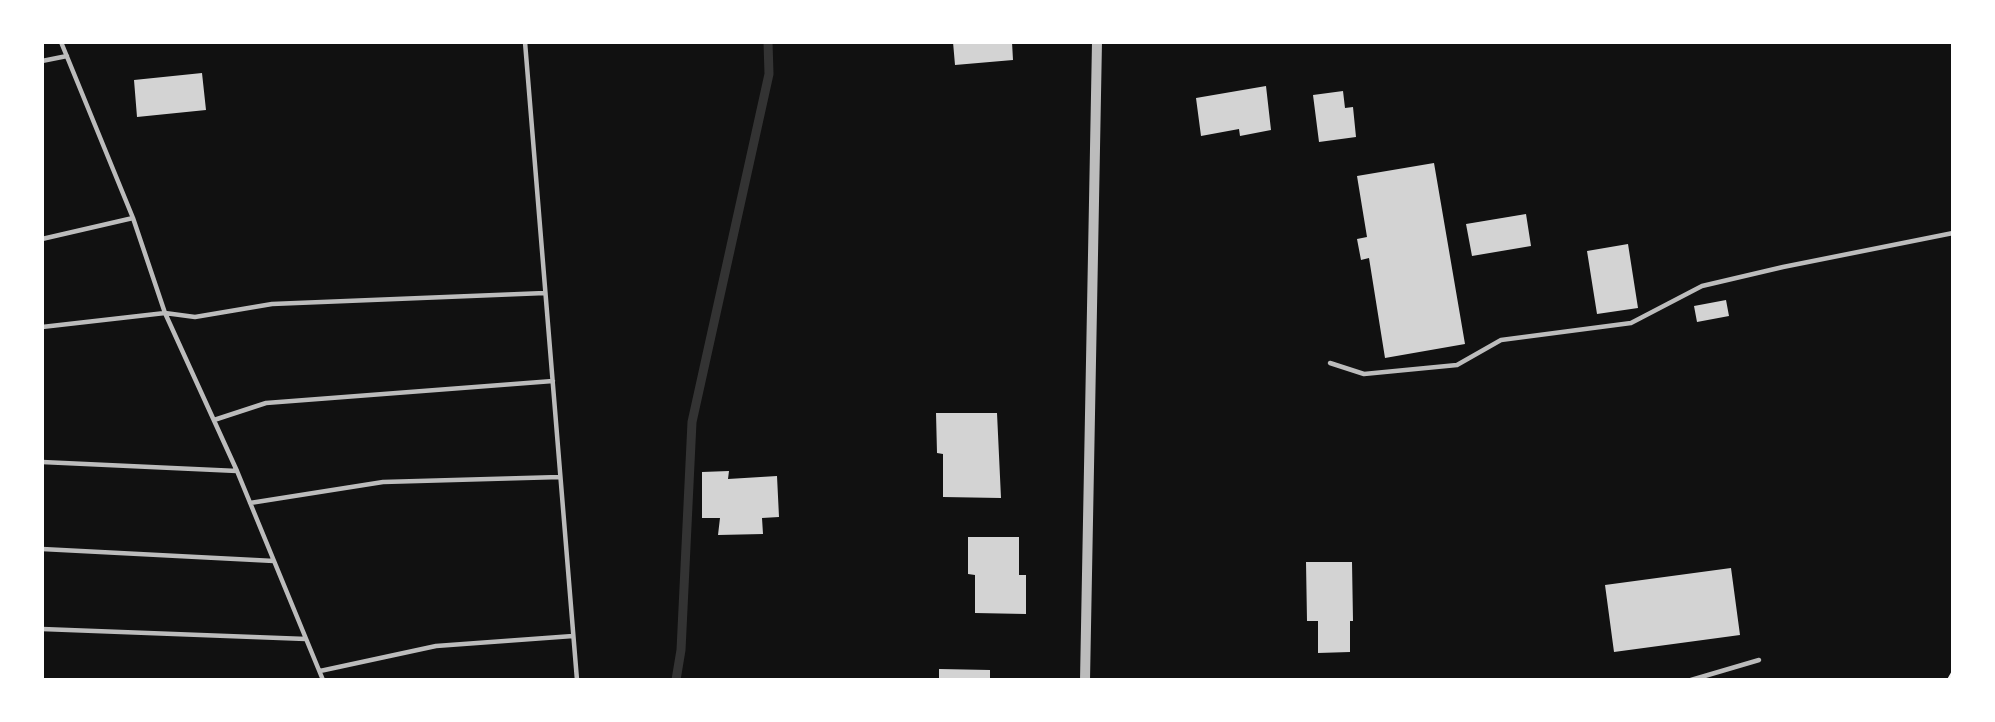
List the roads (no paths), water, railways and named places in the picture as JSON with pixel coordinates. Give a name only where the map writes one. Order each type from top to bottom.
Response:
[{"type":"street","points":[[1085,680],[1097,42]]},
{"type":"lane","points":[[61,42],[133,218],[165,312],[237,471],[323,680]]},
{"type":"lane","points":[[525,42],[577,680]]},
{"type":"lane","points":[[42,61],[66,56]]},
{"type":"lane","points":[[42,239],[133,218]]},
{"type":"lane","points":[[1330,363],[1364,374],[1457,365],[1501,340],[1631,323],[1702,286],[1953,233]]},
{"type":"lane","points":[[42,327],[165,312],[195,317],[272,303],[546,293]]},
{"type":"lane","points":[[214,420],[266,403],[553,381]]},
{"type":"lane","points":[[42,462],[237,471]]},
{"type":"lane","points":[[250,502],[383,482],[560,477]]},
{"type":"lane","points":[[42,549],[274,561]]},
{"type":"lane","points":[[42,629],[306,639]]},
{"type":"lane","points":[[320,671],[436,646],[573,636]]},
{"type":"lane","points":[[1691,680],[1759,660]]},
{"type":"waterway","points":[[676,680],[681,650],[692,422],[769,74],[768,42]]}]
